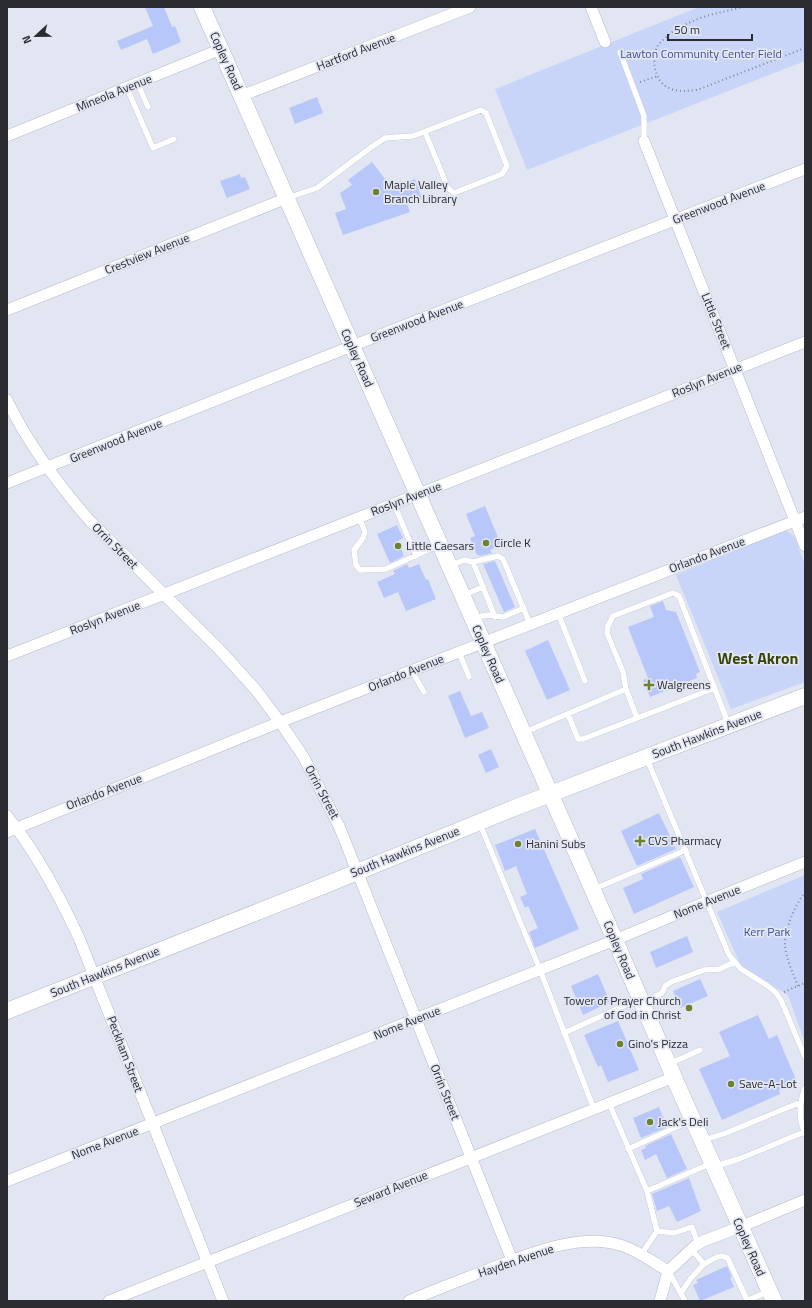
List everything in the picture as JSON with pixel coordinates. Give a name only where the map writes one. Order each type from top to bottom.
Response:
[{"type":"main road","name":"Copley Road","points":[[202,7],[417,495],[551,794],[740,1227],[772,1296]]},
{"type":"main road","name":"South Hawkins Avenue","points":[[7,1011],[587,779],[805,696]]},
{"type":"street","name":"Hartford Avenue","points":[[241,96],[470,7]]},
{"type":"street","points":[[591,7],[605,42]]},
{"type":"street","name":"Mineola Avenue","points":[[7,136],[221,49]]},
{"type":"street","name":"Little Street","points":[[644,141],[735,369],[800,519],[805,546]]},
{"type":"street","name":"Greenwood Avenue","points":[[7,484],[352,346],[637,236],[675,219],[805,169]]},
{"type":"street","name":"Crestview Avenue","points":[[7,310],[287,198]]},
{"type":"street","name":"Roslyn Avenue","points":[[7,656],[805,342]]},
{"type":"street","name":"Orrin Street","points":[[7,400],[26,434],[48,468],[72,500],[90,521],[219,649],[256,690],[280,722],[302,756],[332,810],[358,871],[512,1260]]},
{"type":"street","name":"Orlando Avenue","points":[[12,830],[280,722],[800,519]]},
{"type":"street","name":"Peckham Street","points":[[7,816],[12,830],[43,867],[79,938],[223,1301]]},
{"type":"street","name":"Nome Avenue","points":[[7,1181],[540,970],[805,862]]},
{"type":"street","name":"Seward Avenue","points":[[109,1301],[471,1157],[609,1104],[671,1070]]},
{"type":"street","points":[[660,1301],[668,1271],[702,1241],[805,1200]]},
{"type":"street","name":"Hayden Avenue","points":[[409,1301],[549,1247],[581,1242],[620,1244],[668,1271]]},
{"type":"lane","points":[[620,52],[644,116],[644,141]]},
{"type":"lane","points":[[138,84],[148,107]]},
{"type":"lane","points":[[127,88],[153,148],[174,139]]},
{"type":"lane","points":[[287,198],[317,188],[370,148],[386,138],[413,136],[481,110],[486,113],[507,166],[502,174],[454,193],[448,188],[425,132]]},
{"type":"lane","points":[[394,504],[416,556]]},
{"type":"lane","points":[[359,517],[365,532],[363,538],[354,550],[356,564],[360,570],[386,569],[440,545]]},
{"type":"lane","points":[[449,567],[464,560],[473,562],[498,556],[503,559],[530,624]]},
{"type":"lane","points":[[473,562],[495,617]]},
{"type":"lane","points":[[462,596],[483,587]]},
{"type":"lane","points":[[637,718],[626,689],[623,672],[607,633],[608,626],[614,616],[673,592],[679,596],[729,726]]},
{"type":"lane","points":[[473,620],[489,615],[503,617],[524,608]]},
{"type":"lane","points":[[558,613],[585,681]]},
{"type":"lane","points":[[458,652],[469,677]]},
{"type":"lane","points":[[412,671],[424,692]]},
{"type":"lane","points":[[568,714],[578,739],[583,739],[715,688]]},
{"type":"lane","points":[[523,733],[626,689]]},
{"type":"lane","points":[[646,757],[708,901],[729,955],[740,969],[768,986],[778,995],[805,1057]]},
{"type":"lane","points":[[479,822],[540,970],[594,1109]]},
{"type":"lane","points":[[593,890],[686,850]]},
{"type":"lane","points":[[564,1033],[641,1000],[662,993],[665,986],[671,982],[704,970],[720,969],[734,962]]},
{"type":"lane","points":[[671,1070],[700,1050]]},
{"type":"lane","points":[[646,1191],[713,1165],[739,1159],[804,1133],[799,1115],[805,1088]]},
{"type":"lane","points":[[702,1140],[726,1133],[801,1102]]},
{"type":"lane","points":[[609,1104],[646,1191],[657,1231],[641,1255]]},
{"type":"lane","points":[[628,1149],[693,1120]]},
{"type":"lane","points":[[657,1231],[674,1233],[692,1227],[695,1246],[704,1264]]},
{"type":"lane","points":[[682,1293],[690,1278],[704,1264],[721,1256],[725,1256],[728,1259],[746,1300],[772,1296]]},
{"type":"lane","points":[[668,1271],[682,1293],[685,1301]]},
{"type":"path","points":[[744,7],[711,14],[695,20],[670,33],[657,47],[654,60],[658,76],[662,83],[668,88],[682,92],[697,90],[805,48]]},
{"type":"path","points":[[632,85],[658,76]]},
{"type":"path","points":[[798,986],[791,969],[785,945],[788,927],[799,900],[805,892]]},
{"type":"path","points":[[778,995],[805,983]]},
{"type":"green space","name":"Lawton Community Center Field","points":[[699,7],[805,7],[805,61],[527,170],[495,89]]},
{"type":"green space","points":[[785,530],[794,536],[805,565],[805,682],[731,709],[676,575]]},
{"type":"green space","name":"Kerr Park","points":[[805,875],[805,1043],[788,995],[751,973],[740,964],[717,912]]},
{"type":"building","points":[[145,7],[164,7],[172,27],[175,26],[181,42],[153,54],[147,39],[121,50],[117,41],[153,26]]},
{"type":"building","points":[[317,97],[323,113],[295,124],[289,108]]},
{"type":"building","points":[[372,162],[392,188],[415,179],[422,199],[407,204],[410,212],[343,235],[335,213],[346,209],[340,193],[352,185],[348,180]]},
{"type":"building","points":[[240,174],[241,178],[245,177],[250,189],[227,198],[220,181]]},
{"type":"building","points":[[485,506],[501,545],[490,550],[492,553],[480,556],[477,555],[470,538],[475,536],[466,514]]},
{"type":"building","points":[[397,525],[403,538],[398,541],[404,556],[390,563],[377,534]]},
{"type":"building","points":[[495,561],[515,607],[504,612],[483,564]]},
{"type":"building","points":[[407,564],[409,568],[419,564],[426,580],[428,579],[436,599],[406,611],[398,592],[384,598],[377,582],[395,574],[393,571]]},
{"type":"building","points":[[663,601],[666,610],[676,612],[700,672],[696,674],[697,678],[650,697],[643,680],[648,678],[628,627],[654,617],[650,606]]},
{"type":"building","points":[[548,640],[570,690],[547,700],[525,651]]},
{"type":"building","points":[[460,691],[471,716],[482,712],[489,728],[465,738],[448,696]]},
{"type":"building","points":[[491,749],[499,767],[486,773],[478,755]]},
{"type":"building","points":[[659,813],[676,849],[637,866],[621,831]]},
{"type":"building","points":[[535,829],[579,929],[535,948],[529,932],[538,928],[528,906],[525,908],[520,897],[527,894],[516,866],[505,871],[495,845]]},
{"type":"building","points":[[680,857],[694,887],[634,914],[623,888],[643,879],[641,874]]},
{"type":"building","points":[[687,936],[693,952],[656,968],[650,952]]},
{"type":"building","points":[[598,974],[610,1002],[583,1015],[571,986]]},
{"type":"building","points":[[700,979],[708,996],[680,1008],[673,991]]},
{"type":"building","points":[[758,1015],[769,1039],[777,1035],[797,1082],[779,1090],[780,1094],[722,1120],[699,1069],[730,1056],[719,1032]]},
{"type":"building","points":[[618,1021],[639,1070],[608,1082],[601,1065],[598,1067],[584,1035]]},
{"type":"building","name":"Jack's Deli","points":[[659,1107],[667,1127],[641,1138],[633,1118]]},
{"type":"building","points":[[671,1134],[687,1169],[667,1178],[656,1154],[645,1160],[641,1150],[646,1148],[645,1146]]},
{"type":"building","points":[[689,1178],[701,1211],[677,1222],[669,1206],[657,1211],[652,1194]]},
{"type":"building","points":[[727,1266],[732,1277],[730,1278],[734,1287],[700,1301],[693,1285],[698,1283],[696,1280]]},
{"type":"place","name":"Maple Valley Branch Library","points":[[376,192]]},
{"type":"place","name":"Circle K","points":[[486,543]]},
{"type":"place","name":"Little Caesars","points":[[398,546]]},
{"type":"place","name":"Walgreens","points":[[649,685]]},
{"type":"place","name":"CVS Pharmacy","points":[[640,841]]},
{"type":"place","name":"Hanini Subs","points":[[518,844]]},
{"type":"place","name":"Tower of Prayer Church of God in Christ","points":[[689,1008]]},
{"type":"place","name":"Gino's Pizza","points":[[620,1044]]},
{"type":"place","name":"Save-A-Lot","points":[[731,1084]]},
{"type":"place","name":"Jack's Deli","points":[[650,1122]]},
{"type":"district","name":"West Akron","points":[[758,658]]}]
